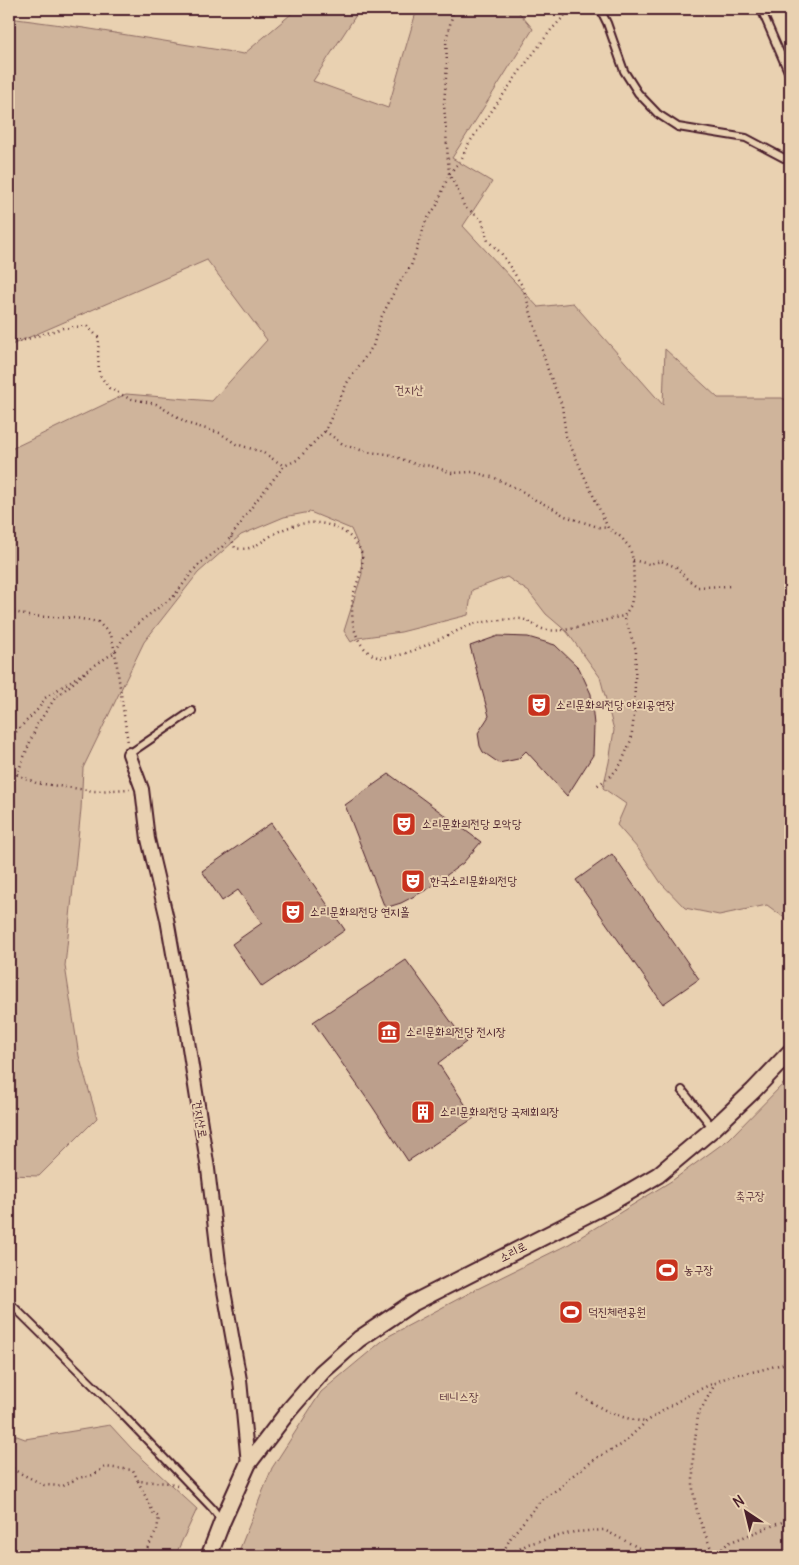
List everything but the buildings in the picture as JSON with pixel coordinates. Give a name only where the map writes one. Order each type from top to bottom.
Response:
[{"type":"street","name":"건지산로","points":[[130,754],[142,789],[148,839],[169,928],[208,1169],[219,1263],[240,1380],[248,1464],[209,1556]]},
{"type":"street","name":"소리로","points":[[248,1464],[290,1409],[322,1372],[359,1339],[412,1304],[610,1203],[658,1175],[753,1092],[790,1052]]},
{"type":"lane","points":[[600,9],[608,23],[624,71],[638,93],[658,114],[678,127],[746,138],[784,158],[790,157]]},
{"type":"lane","points":[[761,9],[790,76]]},
{"type":"lane","points":[[130,754],[192,711]]},
{"type":"lane","points":[[682,1090],[714,1128]]},
{"type":"lane","points":[[9,1302],[122,1414],[195,1490],[222,1522]]},
{"type":"path","points":[[454,9],[446,40],[447,64],[444,104],[448,174],[464,206],[482,220],[488,241],[501,252],[522,287],[548,370],[562,406],[566,436],[608,528]]},
{"type":"path","points":[[9,794],[37,725],[55,698],[115,652],[124,637],[142,620],[174,596],[197,566],[222,547],[231,537],[256,501],[284,466],[297,460],[325,431],[347,383],[373,346],[381,318],[396,288],[411,266],[426,221],[437,204],[448,174],[461,160],[469,143],[520,71],[551,30],[571,9]]},
{"type":"path","points":[[9,341],[24,340],[63,328],[87,326],[99,338],[99,374],[109,388],[128,398],[156,404],[189,424],[220,433],[236,444],[262,452],[284,466]]},
{"type":"path","points":[[231,537],[235,548],[243,550],[256,547],[270,536],[303,522],[322,523],[340,530],[354,541],[362,553],[360,575],[353,596],[352,618],[356,636],[365,650],[375,656],[388,658],[409,652],[476,623],[523,619],[546,630],[576,628],[624,616],[631,605],[634,587],[633,560],[630,548],[621,537],[608,528],[598,527],[565,516],[495,478],[473,472],[452,473],[432,466],[415,464],[388,454],[367,452],[344,445],[325,431]]},
{"type":"path","points":[[633,560],[649,564],[661,561],[676,566],[686,578],[698,587],[733,586]]},
{"type":"path","points":[[9,610],[28,616],[76,618],[98,622],[111,635],[130,754]]},
{"type":"path","points":[[595,787],[611,776],[621,764],[630,740],[634,716],[636,650],[624,616]]},
{"type":"path","points":[[9,739],[39,708],[45,698],[69,680],[92,668]]},
{"type":"path","points":[[17,774],[36,783],[95,792],[142,789]]},
{"type":"path","points":[[501,1556],[511,1536],[540,1500],[561,1487],[568,1479],[598,1457],[621,1445],[646,1422],[689,1395],[730,1376],[790,1362]]},
{"type":"path","points":[[716,1383],[698,1415],[693,1457],[693,1491],[698,1516],[714,1556],[728,1543],[790,1519]]},
{"type":"path","points":[[578,1395],[590,1400],[603,1409],[630,1420],[646,1422]]},
{"type":"path","points":[[9,1465],[16,1471],[44,1485],[63,1486],[78,1478],[93,1475],[105,1468],[133,1470],[154,1514],[159,1517],[157,1530],[143,1556]]},
{"type":"path","points":[[138,1481],[170,1483],[195,1490]]},
{"type":"path","points":[[507,1556],[528,1544],[574,1532],[604,1530],[655,1556]]},
{"type":"green space","name":"건지산","points":[[297,9],[360,9],[313,81],[388,108],[417,9],[516,9],[533,29],[452,158],[492,182],[463,226],[538,307],[573,303],[663,405],[665,349],[718,398],[782,398],[790,402],[790,922],[767,905],[719,915],[685,908],[661,883],[639,850],[617,825],[626,804],[603,788],[614,730],[600,677],[567,632],[546,614],[529,592],[507,577],[472,590],[468,615],[401,632],[358,638],[351,642],[344,631],[362,574],[361,552],[351,529],[310,512],[284,517],[241,535],[198,573],[144,642],[83,768],[81,809],[65,966],[79,1056],[97,1118],[39,1176],[9,1175],[9,450],[126,394],[212,401],[267,340],[207,260],[9,346],[9,18],[244,54]]},
{"type":"green space","name":"덕진체련공원","points":[[790,1077],[790,1556],[237,1556],[272,1468],[321,1392],[387,1337],[473,1291],[569,1244],[673,1180],[729,1139]]},
{"type":"green space","points":[[110,1425],[132,1449],[197,1509],[175,1556],[9,1556],[9,1433],[25,1439]]},
{"type":"place","name":"소리문화의전당 야외공연장","points":[[539,705]]},
{"type":"place","name":"소리문화의전당 모악당","points":[[404,824]]},
{"type":"place","name":"한국소리문화의전당","points":[[413,881]]},
{"type":"place","name":"소리문화의전당 연지홀","points":[[293,912]]},
{"type":"place","name":"소리문화의전당 전시장","points":[[389,1032]]},
{"type":"place","name":"소리문화의전당 국제회의장","points":[[423,1112]]},
{"type":"place","name":"농구장","points":[[667,1270]]},
{"type":"place","name":"덕진체련공원","points":[[571,1312]]},
{"type":"park label","name":"축구장","points":[[750,1196]]},
{"type":"park label","name":"테니스장","points":[[459,1397]]}]
